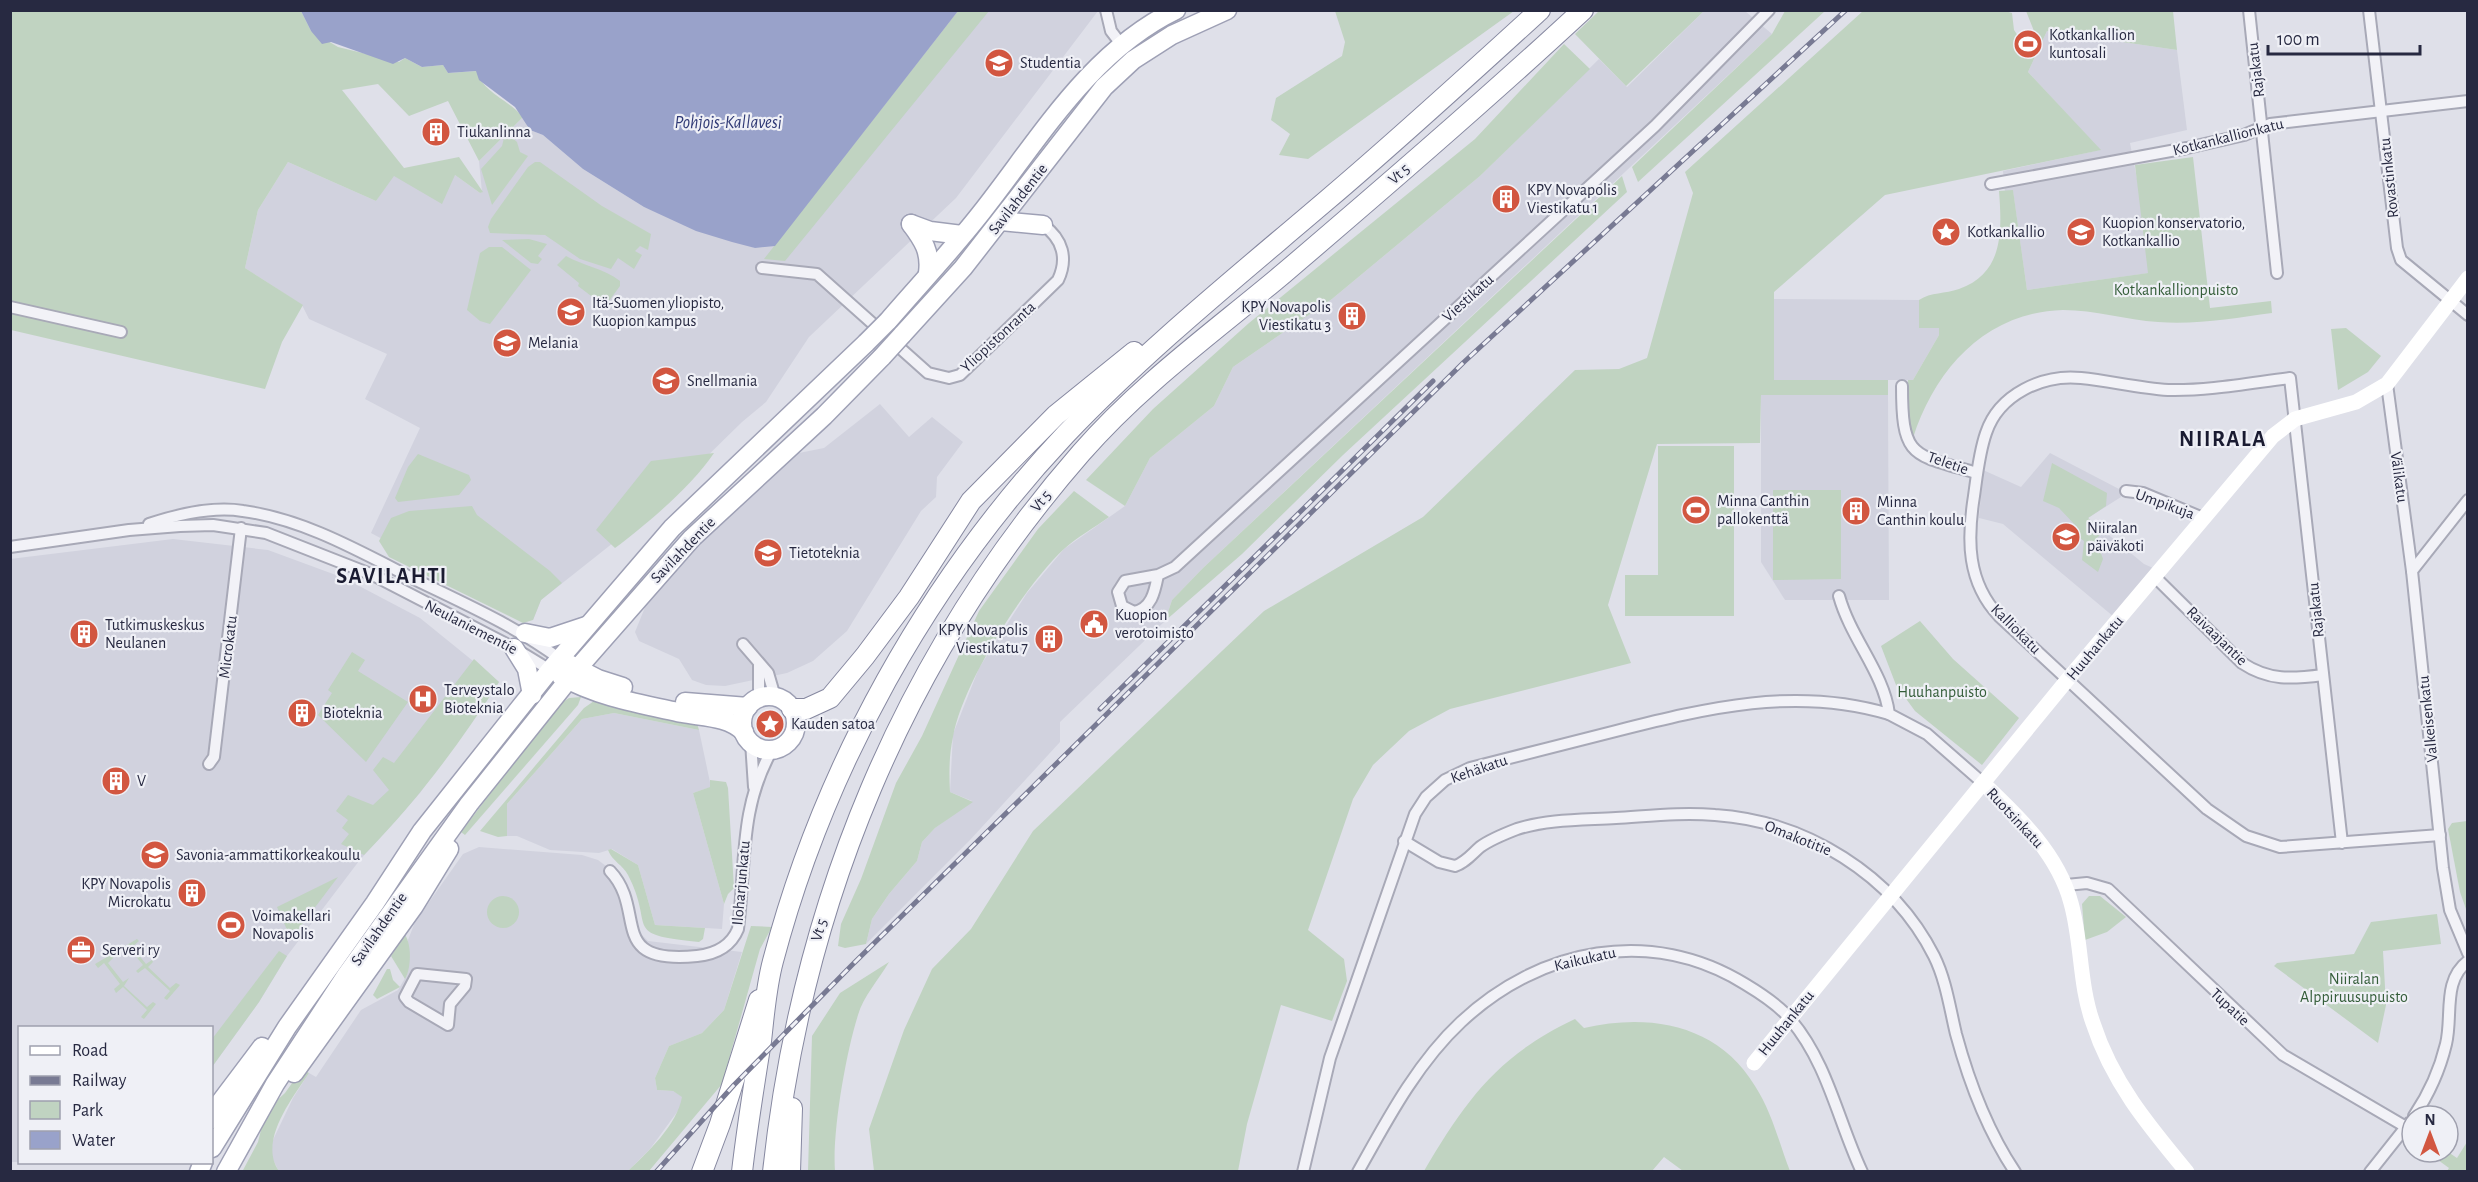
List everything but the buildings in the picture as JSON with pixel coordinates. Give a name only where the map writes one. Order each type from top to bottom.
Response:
[{"type":"highway","name":"Vt 5","points":[[741,1172],[771,967],[796,884],[837,781],[891,674],[941,589],[993,520],[1064,437],[1133,367],[1386,150],[1540,10]]},
{"type":"highway","name":"Vt 5","points":[[773,1172],[802,994],[842,859],[882,758],[946,635],[1004,547],[1082,451],[1176,359],[1290,267],[1500,87],[1583,10]]},
{"type":"highway","points":[[792,709],[806,709],[830,698],[909,597],[970,501],[1025,444],[1101,377],[1194,314]]},
{"type":"highway","points":[[702,1172],[720,1124],[747,1030],[771,967]]},
{"type":"highway","points":[[790,1172],[792,1096],[802,994]]},
{"type":"main road","name":"Savilahdentie","points":[[226,1172],[261,1109],[347,974],[449,795],[555,664],[672,528],[888,321],[962,235],[1093,72],[1122,45],[1176,10]]},
{"type":"main road","name":"Savilahdentie","points":[[213,1146],[276,1044],[330,966],[383,908],[573,675],[692,538],[824,416],[942,292],[1022,195],[1090,102],[1133,60],[1172,35],[1227,10]]},
{"type":"main road","points":[[1022,195],[1023,208],[1030,217],[1043,225]]},
{"type":"main road","points":[[1000,221],[1043,225]]},
{"type":"main road","points":[[928,273],[928,252],[911,224],[930,231],[962,235]]},
{"type":"main road","points":[[531,695],[519,641],[550,638],[587,626]]},
{"type":"main road","name":"Neulaniementie","points":[[555,664],[573,675]]},
{"type":"main road","points":[[573,675],[677,701],[761,701],[792,709],[796,725],[795,733],[784,746],[772,750],[762,749],[729,721],[631,702],[573,675]]},
{"type":"main road","points":[[747,737],[743,723],[761,701]]},
{"type":"main road","points":[[213,1117],[219,1104],[373,885],[430,813],[449,795]]},
{"type":"main road","points":[[261,1109],[281,1090],[319,1042],[414,906],[456,854],[469,804]]},
{"type":"street","points":[[1106,10],[1111,31],[1133,60]]},
{"type":"street","name":"Viestikatu","points":[[1158,575],[1175,567],[1655,126],[1769,10]]},
{"type":"street","name":"Rajakatu","points":[[2249,10],[2277,273]]},
{"type":"street","name":"Rovastinkatu","points":[[2369,10],[2397,248],[2401,260],[2468,315]]},
{"type":"street","name":"Kotkankallionkatu","points":[[1991,184],[2187,148],[2244,135],[2263,127],[2468,101]]},
{"type":"street","name":"Yliopistonranta","points":[[762,268],[817,274],[928,373],[949,378],[960,375],[1058,280],[1064,268],[1064,255],[1058,238],[1043,225]]},
{"type":"street","name":"Huuhankatu","points":[[1754,1063],[2068,679],[2273,436],[2295,419],[2356,402],[2387,384],[2468,278]]},
{"type":"street","points":[[10,307],[121,332]]},
{"type":"street","name":"Kalliokatu","points":[[2290,378],[2168,390],[2080,378],[2062,378],[2038,383],[2019,392],[1996,413],[1986,434],[1977,473],[1969,544],[1973,570],[1981,590],[1999,616],[2207,809],[2246,836],[2280,847],[2440,835]]},
{"type":"street","name":"Rajakatu","points":[[2290,378],[2342,843]]},
{"type":"street","name":"Välikatu","points":[[2387,384],[2412,571]]},
{"type":"street","name":"Teletie","points":[[1902,386],[1902,428],[1908,444],[1921,455],[1977,473]]},
{"type":"street","name":"Umpikuja","points":[[2126,491],[2143,493],[2203,518]]},
{"type":"street","points":[[2412,571],[2468,500]]},
{"type":"street","name":"Neulaniementie","points":[[129,530],[195,512],[242,510],[287,520],[360,551],[519,641],[555,664]]},
{"type":"street","name":"Neulaniementie","points":[[10,547],[129,530],[200,525],[266,532],[373,575],[519,641],[555,664]]},
{"type":"street","name":"Microkatu","points":[[209,764],[214,757],[241,528]]},
{"type":"street","name":"Valkeisenkatu","points":[[2412,571],[2450,910],[2468,953]]},
{"type":"street","name":"Raivaajantie","points":[[2155,577],[2242,663],[2258,673],[2290,679],[2323,675]]},
{"type":"street","points":[[1839,596],[1849,626],[1883,686],[1889,714]]},
{"type":"street","points":[[743,644],[768,673],[761,701]]},
{"type":"street","points":[[759,665],[761,701]]},
{"type":"street","name":"Kehäkatu","points":[[1303,1172],[1330,1058],[1404,841],[1415,814],[1426,797],[1444,780],[1470,768],[1677,715],[1738,703],[1811,701],[1889,714]]},
{"type":"street","name":"Ruotsinkatu","points":[[1889,714],[1927,734],[1983,783],[2034,835],[2066,885],[2072,904],[2081,978],[2100,1043],[2129,1100],[2187,1172]]},
{"type":"street","name":"Iloharjunkatu","points":[[747,737],[754,788]]},
{"type":"street","name":"Iloharjunkatu","points":[[610,871],[619,883],[638,944],[647,952],[696,956],[725,947],[733,940],[738,929],[744,840],[754,788],[772,750]]},
{"type":"street","name":"Omakotitie","points":[[1404,841],[1439,862],[1455,866],[1490,840],[1518,829],[1547,823],[1717,815],[1760,822],[1820,843],[1856,865],[1891,894],[1915,923],[1935,958],[1976,1094],[1992,1133],[2015,1172]]},
{"type":"street","name":"Tupatie","points":[[2066,885],[2087,883],[2108,890],[2283,1055],[2400,1115]]},
{"type":"street","name":"Kaikukatu","points":[[1358,1172],[1408,1088],[1444,1040],[1481,1006],[1517,982],[1552,965],[1588,955],[1622,950],[1676,955],[1696,960],[1734,977],[1790,1018],[1824,1074],[1862,1172]]},
{"type":"street","points":[[2420,1104],[2433,1083],[2446,1046],[2450,1025],[2451,986],[2458,968],[2468,961]]},
{"type":"street","points":[[417,974],[466,978],[465,986],[450,1004],[448,1025],[409,1002],[405,997],[417,974]]},
{"type":"street","points":[[2370,1172],[2400,1133]]},
{"type":"shaded area","name":"Itä-Suomen yliopisto, Kuopion kampus","points":[[958,11],[1098,11],[956,198],[809,337],[766,402],[742,422],[642,520],[541,600],[533,620],[371,533],[420,428],[365,399],[387,354],[309,319],[302,305],[245,268],[258,210],[288,162],[376,201],[393,173],[455,175],[480,193],[482,192],[479,161],[523,117],[530,130],[543,135],[583,169],[644,207],[755,248]]},
{"type":"shaded area","points":[[1704,11],[1745,11],[1772,34],[1203,568],[1172,600],[1165,621],[1060,722],[1060,742],[970,840],[866,944],[872,919],[889,894],[917,861],[922,842],[935,828],[972,801],[950,792],[953,734],[979,668],[1027,593],[1064,549],[1125,506],[1150,458],[1214,406],[1233,367],[1332,299],[1480,176],[1599,59],[1627,87]]},
{"type":"shaded area","points":[[2047,31],[2177,50],[2187,130],[2130,143],[2139,189],[2149,273],[2027,290],[2013,191],[2005,192],[2003,171],[2100,150],[2028,72]]},
{"type":"shaded area","points":[[1774,299],[1919,300],[1919,327],[1939,328],[1939,335],[1913,380],[1774,380]]},
{"type":"shaded area","points":[[1761,395],[1888,395],[1889,600],[1785,600],[1761,562]]},
{"type":"shaded area","points":[[880,404],[909,437],[932,417],[963,442],[937,477],[936,497],[921,511],[847,631],[813,661],[787,673],[725,686],[706,685],[692,680],[679,659],[639,641],[635,632],[650,595],[681,560],[799,453],[824,448]]},
{"type":"shaded area","name":"Niiralan päiväkoti","points":[[2050,453],[2119,489],[2121,497],[2088,518],[2144,564],[2153,568],[2114,617],[2003,524],[1979,518],[1983,470],[2021,487]]},
{"type":"shaded area","points":[[173,539],[268,550],[344,578],[420,618],[499,682],[420,793],[359,861],[287,956],[259,1002],[213,1066],[213,1026],[18,1026],[18,1162],[11,1162],[10,559]]},
{"type":"shaded area","points":[[614,713],[699,730],[711,787],[693,793],[724,904],[722,929],[655,925],[638,865],[612,849],[599,853],[550,850],[517,836],[507,836],[507,804],[582,719]]},
{"type":"shaded area","points":[[479,847],[582,855],[598,860],[619,876],[640,933],[648,941],[742,952],[724,1010],[702,1033],[669,1046],[655,1078],[657,1090],[673,1091],[683,1097],[680,1108],[650,1149],[628,1171],[279,1172],[271,1155],[272,1142],[293,1098],[309,1073],[316,1077],[361,1010],[398,990],[407,975],[408,940],[415,922],[463,854]]},
{"type":"green space","points":[[1335,10],[1514,11],[1308,159],[1279,155],[1290,134],[1271,120],[1276,98],[1342,56],[1345,42]]},
{"type":"green space","points":[[11,11],[301,11],[311,31],[338,47],[399,62],[405,58],[422,67],[443,65],[448,73],[477,71],[484,85],[523,117],[479,161],[448,101],[409,116],[378,84],[342,90],[404,168],[459,157],[483,192],[480,193],[455,175],[442,204],[394,176],[376,201],[288,162],[258,210],[245,268],[303,305],[282,342],[265,389],[11,330]]},
{"type":"green space","points":[[958,11],[989,11],[785,261],[764,259]]},
{"type":"green space","points":[[1599,11],[1704,11],[1626,86],[1575,34]]},
{"type":"green space","points":[[1785,11],[1825,11],[1638,182],[1632,167],[1772,34]]},
{"type":"green space","points":[[1863,11],[2005,11],[2012,13],[2014,30],[2018,36],[2034,31],[2026,11],[2173,11],[2177,50],[2047,31],[2028,72],[2101,150],[1885,195],[1774,292],[1774,380],[1888,380],[1888,395],[1761,395],[1760,443],[1657,444],[1608,605],[1631,663],[1450,709],[1409,731],[1373,765],[1353,799],[1308,930],[1344,959],[1347,981],[1332,1021],[1281,1005],[1247,1124],[1238,1171],[874,1171],[869,1129],[904,1030],[932,969],[971,929],[1033,831],[1264,611],[1423,517],[1575,370],[1619,369],[1647,358],[1693,193],[1685,172]]},
{"type":"green space","points":[[1564,44],[1590,69],[1480,176],[1332,299],[1233,367],[1214,406],[1150,458],[1125,506],[1086,480],[1153,409],[1249,323],[1475,139]]},
{"type":"green space","points":[[509,135],[517,142],[520,152],[528,156],[492,205],[481,169],[502,146],[504,138]]},
{"type":"green space","name":"Kotkankallionpuisto","points":[[2193,157],[2210,308],[2271,301],[2272,313],[2172,323],[2063,310],[2035,313],[2010,321],[1988,333],[1967,349],[1950,368],[1935,389],[1913,438],[1909,435],[1908,380],[1913,380],[1939,335],[1939,328],[1919,328],[1919,300],[1959,289],[1974,282],[1985,273],[1992,262],[2000,235],[1999,191],[2013,190],[2027,290],[2148,273],[2135,165]]},
{"type":"green space","points":[[535,162],[540,162],[602,206],[651,234],[648,250],[640,246],[635,251],[642,255],[634,269],[618,258],[611,269],[580,259],[545,235],[490,233],[488,227],[491,219],[528,167]]},
{"type":"green space","points":[[1622,176],[1627,192],[1343,455],[1242,554],[1165,621],[1172,600],[1203,568]]},
{"type":"green space","points":[[529,239],[547,244],[538,256],[542,259],[538,264],[531,263],[502,240]]},
{"type":"green space","points":[[489,247],[502,247],[531,270],[490,324],[480,321],[467,310],[480,253]]},
{"type":"green space","points":[[566,256],[620,281],[620,286],[603,309],[603,305],[578,286],[579,283],[557,265]]},
{"type":"green space","points":[[2346,328],[2381,356],[2368,372],[2338,390],[2331,329]]},
{"type":"green space","name":"Minna Canthin pallokenttä","points":[[1658,446],[1734,446],[1734,616],[1625,616],[1625,575],[1658,575]]},
{"type":"green space","points":[[714,453],[682,491],[615,548],[596,530],[651,461]]},
{"type":"green space","points":[[418,454],[469,475],[471,480],[459,495],[398,502],[395,498],[408,467]]},
{"type":"green space","points":[[2052,463],[2107,493],[2106,506],[2088,518],[2104,531],[2096,539],[2103,559],[2098,572],[2082,560],[2084,541],[2072,532],[2077,527],[2059,508],[2043,501]]},
{"type":"green space","points":[[1773,490],[1841,490],[1841,579],[1773,580]]},
{"type":"green space","points":[[1074,491],[1109,517],[1064,549],[1031,587],[997,637],[969,690],[953,737],[950,757],[950,792],[973,802],[935,828],[922,842],[917,861],[889,894],[872,919],[866,944],[845,948],[838,946],[841,924],[861,879],[896,783],[922,736],[979,611],[1038,529]]},
{"type":"green space","points":[[472,506],[477,515],[550,571],[562,583],[541,600],[533,620],[523,623],[389,557],[379,541],[391,518],[409,511]]},
{"type":"green space","name":"Huuhanpuisto","points":[[1920,621],[1953,659],[2019,718],[1982,765],[1915,711],[1896,685],[1881,646]]},
{"type":"green space","points":[[352,652],[365,660],[358,671],[408,702],[366,762],[318,715],[332,693],[328,690]]},
{"type":"green space","points":[[474,659],[499,682],[469,728],[419,794],[364,855],[341,844],[349,834],[342,828],[348,820],[336,811],[348,795],[373,805],[389,790],[373,770],[383,757],[394,763]]},
{"type":"green space","points":[[581,697],[578,705],[465,835],[461,832],[558,705],[569,698]]},
{"type":"green space","points":[[594,701],[696,720],[699,730],[614,713],[582,719],[507,804],[507,836],[498,837],[480,831],[584,708]]},
{"type":"green space","points":[[710,780],[726,782],[728,788],[734,888],[728,894],[724,904],[693,793],[710,787]]},
{"type":"green space","points":[[2468,821],[2467,912],[2460,892],[2448,829],[2452,823]]},
{"type":"green space","points":[[611,849],[638,865],[655,925],[705,928],[703,939],[699,942],[674,939],[649,932],[644,926],[636,893],[628,875],[610,854],[608,850]]},
{"type":"green space","points":[[338,877],[291,939],[277,907]]},
{"type":"green space","points":[[503,896],[514,901],[519,912],[514,923],[503,928],[492,923],[487,912],[492,901]]},
{"type":"green space","points":[[2089,896],[2100,896],[2126,917],[2107,932],[2085,940],[2082,904]]},
{"type":"green space","name":"Niiralan Alppiruusupuisto","points":[[2437,914],[2441,944],[2383,951],[2386,1005],[2378,1043],[2274,966],[2277,963],[2354,954],[2371,922]]},
{"type":"green space","points":[[751,926],[772,927],[760,949],[722,1084],[649,1171],[628,1171],[661,1137],[679,1107],[682,1097],[673,1091],[657,1090],[655,1078],[669,1046],[702,1033],[724,1010]]},
{"type":"green space","points":[[405,935],[410,957],[405,979],[391,956]]},
{"type":"green space","points":[[137,939],[139,941],[132,947],[146,964],[152,960],[153,962],[148,967],[170,988],[176,983],[180,985],[167,1000],[164,998],[170,991],[145,968],[138,973],[136,971],[143,965],[129,948],[123,952],[120,949]]},
{"type":"green space","points":[[279,951],[287,956],[259,1002],[213,1066],[213,1038]]},
{"type":"green space","points":[[112,954],[114,957],[108,963],[123,982],[129,978],[124,986],[147,1007],[153,1002],[156,1004],[144,1019],[141,1017],[147,1010],[123,987],[116,993],[114,989],[120,984],[104,963],[98,968],[95,964]]},
{"type":"green space","points":[[889,962],[864,1002],[853,1031],[838,1115],[835,1171],[808,1171],[812,1036],[840,993]]},
{"type":"green space","points":[[387,969],[390,969],[393,980],[400,987],[377,999],[373,995]]},
{"type":"green space","points":[[1575,1019],[1584,1028],[1633,1022],[1657,1023],[1702,1036],[1722,1049],[1740,1065],[1761,1096],[1790,1171],[1683,1171],[1664,1157],[1652,1171],[1424,1171],[1454,1123],[1486,1082],[1525,1048]]},
{"type":"green space","points":[[302,1069],[309,1073],[286,1108],[272,1147],[279,1171],[242,1172],[258,1142],[262,1126],[273,1104],[285,1093]]},
{"type":"green space","points":[[2467,1142],[2467,1171],[2447,1171],[2449,1168],[2444,1164],[2460,1164],[2460,1153]]},
{"type":"water","name":"Pohjois-Kallavesi","points":[[301,11],[958,11],[775,246],[755,248],[696,231],[644,207],[583,169],[543,135],[530,130],[515,107],[479,80],[476,71],[448,73],[443,65],[422,67],[405,58],[393,64],[331,42],[322,44],[311,31]]},
{"type":"railway","points":[[656,1172],[734,1085],[852,965],[1464,362],[1846,10]]},
{"type":"railway","points":[[1100,709],[1433,381]]},
{"type":"place","name":"Kotkankallion kuntosali","points":[[2028,44]]},
{"type":"place","name":"Studentia","points":[[999,63]]},
{"type":"place","name":"Tiukanlinna","points":[[436,132]]},
{"type":"place","name":"KPY Novapolis Viestikatu 1","points":[[1506,199]]},
{"type":"place","name":"Kotkankallio","points":[[1946,232]]},
{"type":"place","name":"Kuopion konservatorio, Kotkankallio","points":[[2081,232]]},
{"type":"place","name":"Itä-Suomen yliopisto, Kuopion kampus","points":[[571,312]]},
{"type":"place","name":"KPY Novapolis Viestikatu 3","points":[[1352,316]]},
{"type":"place","name":"Melania","points":[[507,343]]},
{"type":"place","name":"Snellmania","points":[[666,381]]},
{"type":"place","name":"Minna Canthin pallokenttä","points":[[1696,510]]},
{"type":"place","name":"Minna Canthin koulu","points":[[1856,511]]},
{"type":"place","name":"Niiralan päiväkoti","points":[[2066,537]]},
{"type":"place","name":"Tietoteknia","points":[[768,553]]},
{"type":"place","name":"Kuopion verotoimisto","points":[[1094,624]]},
{"type":"place","name":"Tutkimuskeskus Neulanen","points":[[84,634]]},
{"type":"place","name":"KPY Novapolis Viestikatu 7","points":[[1049,639]]},
{"type":"place","name":"Terveystalo Bioteknia","points":[[423,699]]},
{"type":"place","name":"Bioteknia","points":[[302,713]]},
{"type":"place","name":"Kauden satoa","points":[[770,724]]},
{"type":"place","name":"V","points":[[116,781]]},
{"type":"place","name":"Savonia-ammattikorkeakoulu","points":[[155,855]]},
{"type":"place","name":"KPY Novapolis Microkatu","points":[[192,893]]},
{"type":"place","name":"Voimakellari Novapolis","points":[[231,925]]},
{"type":"place","name":"Serveri ry","points":[[81,950]]},
{"type":"district","name":"NIIRALA","points":[[2223,439]]},
{"type":"district","name":"SAVILAHTI","points":[[392,576]]}]
